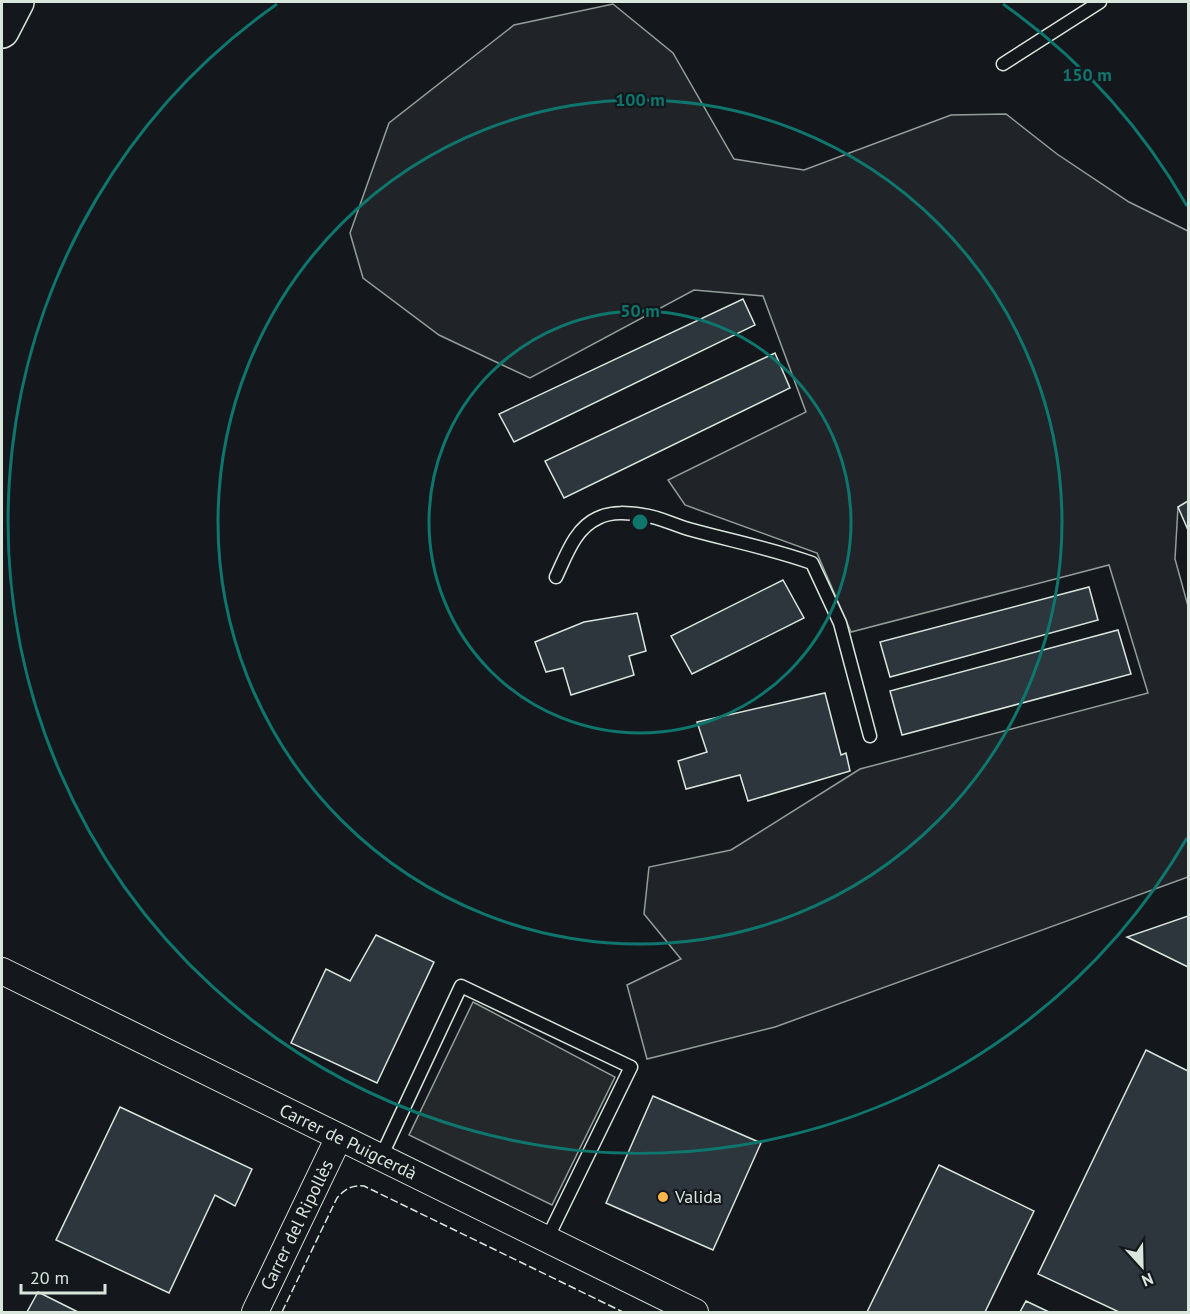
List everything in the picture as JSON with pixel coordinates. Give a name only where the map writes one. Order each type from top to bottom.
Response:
[{"type":"main road","points":[[2,31],[17,2]]},
{"type":"street","name":"Carrer de Puigcerdà","points":[[2,971],[695,1312]]},
{"type":"street","name":"Carrer del Ripollès","points":[[255,1312],[339,1137]]},
{"type":"lane","points":[[1003,64],[1100,2]]},
{"type":"lane","points":[[556,577],[573,542],[582,530],[597,518],[620,513],[647,516],[787,554],[812,563],[840,623],[870,736]]},
{"type":"lane","points":[[381,1158],[460,986],[631,1067],[547,1239]]},
{"type":"shaded area","points":[[613,4],[673,53],[734,159],[804,170],[951,115],[1006,114],[1057,154],[1129,202],[1188,231],[1188,501],[1178,507],[1175,559],[1188,606],[1188,877],[775,1027],[647,1059],[627,985],[681,959],[644,914],[649,867],[731,850],[860,769],[1148,693],[1109,565],[851,632],[817,553],[685,505],[668,480],[806,412],[763,296],[694,290],[530,378],[439,335],[363,278],[350,233],[389,123],[514,25]]},
{"type":"shaded area","points":[[473,1002],[615,1077],[552,1205],[409,1135]]},
{"type":"building","points":[[743,299],[755,325],[514,442],[499,414]]},
{"type":"building","points":[[775,353],[790,388],[564,498],[545,461]]},
{"type":"building","points":[[1188,501],[1188,530],[1178,507]]},
{"type":"building","points":[[783,580],[804,618],[692,674],[671,636]]},
{"type":"building","points":[[1089,587],[1098,620],[890,677],[880,642]]},
{"type":"building","points":[[637,613],[646,651],[629,656],[634,675],[571,695],[563,668],[546,672],[535,642],[584,622]]},
{"type":"building","points":[[1118,630],[1131,674],[902,735],[890,691]]},
{"type":"building","points":[[825,693],[841,755],[846,753],[850,771],[748,801],[740,775],[686,789],[678,761],[707,752],[697,722]]},
{"type":"building","points":[[1188,916],[1188,967],[1127,937]]},
{"type":"building","points":[[376,935],[434,962],[377,1083],[291,1043],[326,969],[350,981]]},
{"type":"building","points":[[1146,1050],[1188,1071],[1188,1312],[1119,1312],[1038,1274]]},
{"type":"building","points":[[653,1096],[761,1143],[713,1250],[606,1203]]},
{"type":"building","points":[[120,1107],[252,1169],[235,1206],[215,1195],[169,1293],[56,1240]]},
{"type":"building","points":[[939,1165],[1034,1211],[985,1312],[867,1312]]},
{"type":"building","points":[[38,1292],[78,1312],[27,1312]]},
{"type":"building","points":[[1026,1301],[1049,1312],[1020,1312]]},
{"type":"fence","points":[[282,1312],[337,1198],[355,1186],[364,1186],[623,1312]]},
{"type":"place","name":"Valida","points":[[663,1197]]}]
